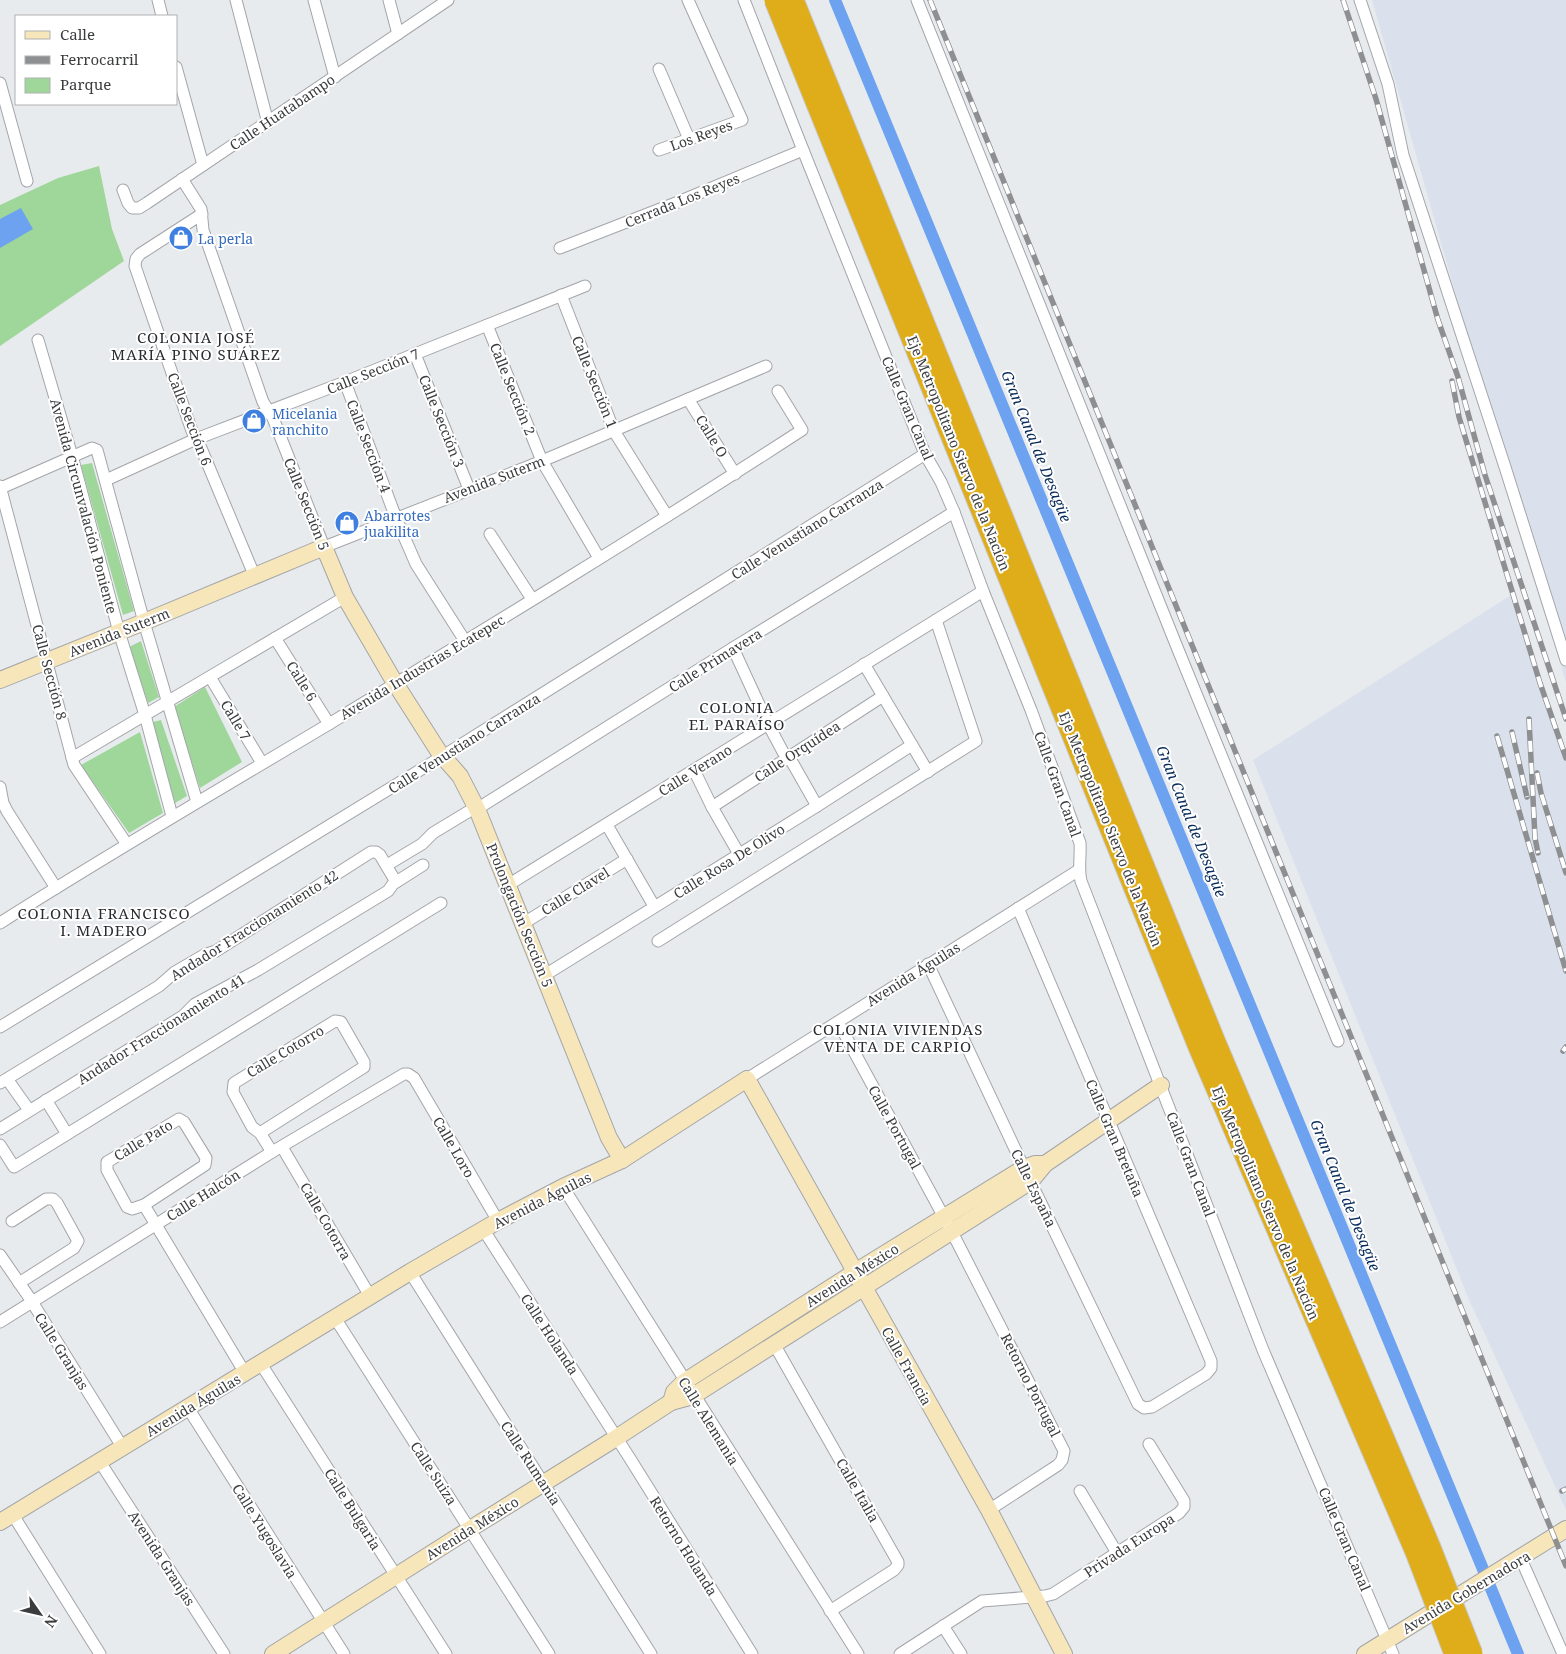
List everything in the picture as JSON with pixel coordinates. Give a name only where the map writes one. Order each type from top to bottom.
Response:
[{"type":"highway","name":"Eje Metropolitano Siervo de la Nación","points":[[775,0],[1199,1047],[1416,1552],[1455,1654]]},
{"type":"highway","name":"Eje Metropolitano Siervo de la Nación","points":[[793,0],[1214,1040],[1429,1544],[1472,1654]]},
{"type":"street","points":[[158,0],[162,15]]},
{"type":"street","points":[[236,0],[268,123]]},
{"type":"street","points":[[314,0],[335,77]]},
{"type":"street","points":[[389,0],[398,34]]},
{"type":"street","name":"Calle Huatabampo","points":[[123,190],[130,206],[136,208],[147,203],[448,0]]},
{"type":"street","name":"Los Reyes","points":[[659,150],[742,120],[688,0]]},
{"type":"street","name":"Calle Gran Canal","points":[[744,0],[925,454],[941,482],[954,512],[983,591],[1031,710],[1080,843],[1081,857],[1079,870],[1263,1350],[1391,1647]]},
{"type":"street","points":[[918,0],[1179,652],[1338,1041]]},
{"type":"street","points":[[1360,0],[1388,84],[1403,155],[1566,660]]},
{"type":"street","points":[[659,70],[689,139]]},
{"type":"street","points":[[178,74],[203,165]]},
{"type":"street","points":[[0,83],[27,181]]},
{"type":"street","name":"Cerrada Los Reyes","points":[[560,248],[803,150]]},
{"type":"street","name":"Calle Sección 5","points":[[182,179],[202,214],[203,230],[263,402],[268,410],[345,597],[395,683]]},
{"type":"street","name":"Calle Sección 6","points":[[202,214],[140,254],[136,259],[135,266],[192,431],[254,577]]},
{"type":"street","name":"Calle Sección 7","points":[[106,480],[196,439],[585,286]]},
{"type":"street","name":"Calle Sección 1","points":[[561,295],[614,431],[667,516]]},
{"type":"street","name":"Calle Sección 2","points":[[487,325],[542,461],[598,558]]},
{"type":"street","name":"Avenida Circunvalación Poniente","points":[[38,340],[172,816]]},
{"type":"street","name":"Calle Sección 3","points":[[414,354],[469,489]]},
{"type":"street","name":"Avenida Suterm","points":[[0,680],[324,547],[542,461],[766,366]]},
{"type":"street","name":"Calle Sección 4","points":[[345,382],[396,518],[416,564],[465,641]]},
{"type":"street","name":"Avenida Industrias Ecatepec","points":[[0,923],[126,843],[262,764],[465,641],[735,474],[802,430],[778,391]]},
{"type":"street","name":"Calle O","points":[[688,399],[735,474]]},
{"type":"street","name":"Avenida Circunvalación Poniente","points":[[72,456],[92,448],[96,449],[98,453],[144,622],[197,802]]},
{"type":"street","name":"Calle Venustiano Carranza","points":[[0,1027],[443,756],[925,454]]},
{"type":"street","points":[[0,487],[72,456]]},
{"type":"street","name":"Calle Sección 8","points":[[0,487],[72,758],[77,770],[126,843]]},
{"type":"street","name":"Calle Primavera","points":[[477,808],[954,512]]},
{"type":"street","points":[[490,534],[532,599]]},
{"type":"street","name":"Calle Verano","points":[[508,885],[983,591]]},
{"type":"street","points":[[72,758],[345,597]]},
{"type":"street","points":[[658,941],[976,741],[936,620]]},
{"type":"street","name":"Calle 6","points":[[275,638],[329,724]]},
{"type":"street","points":[[734,648],[768,724],[817,806]]},
{"type":"street","points":[[864,664],[928,772]]},
{"type":"street","name":"Calle 7","points":[[210,677],[262,764]]},
{"type":"street","name":"Prolongación Sección 5","points":[[395,683],[443,756],[460,776],[477,808],[609,1138],[622,1160]]},
{"type":"street","name":"Calle Orquídea","points":[[712,807],[883,696]]},
{"type":"street","name":"Calle Rosa De Olivo","points":[[545,975],[912,745]]},
{"type":"street","points":[[694,770],[712,807],[739,854]]},
{"type":"street","points":[[0,787],[2,804],[56,888]]},
{"type":"street","points":[[396,882],[387,865],[422,844],[433,833],[477,808]]},
{"type":"street","points":[[607,824],[654,906]]},
{"type":"street","name":"Andador Fraccionamiento 42","points":[[4,1081],[158,986],[175,972],[204,955],[216,951],[372,852],[378,853],[387,865]]},
{"type":"street","name":"Calle Clavel","points":[[524,923],[627,859]]},
{"type":"street","name":"Andador Fraccionamiento 41","points":[[0,1129],[183,1016],[195,1004],[258,970],[388,891],[396,882],[423,865]]},
{"type":"street","name":"Avenida Águilas","points":[[7,1518],[410,1272],[498,1221],[622,1160],[928,964],[1079,870]]},
{"type":"street","points":[[0,1145],[14,1168],[441,904]]},
{"type":"street","name":"Calle Gran Bretaña","points":[[1018,908],[1211,1361],[1211,1368],[1206,1374],[1152,1407],[1144,1408]]},
{"type":"street","name":"Calle España","points":[[928,964],[1138,1404],[1144,1408]]},
{"type":"street","name":"Calle Cotorro","points":[[260,1133],[364,1067],[364,1062],[341,1022],[335,1021],[234,1084],[233,1092],[252,1127],[277,1150]]},
{"type":"street","name":"Calle Portugal","points":[[838,1022],[952,1232]]},
{"type":"street","name":"Calle Halcón","points":[[0,1322],[155,1224],[401,1075],[408,1074]]},
{"type":"street","name":"Calle Loro","points":[[408,1074],[414,1078],[498,1221]]},
{"type":"street","name":"Calle Francia","points":[[748,1079],[989,1510],[1064,1654]]},
{"type":"street","points":[[4,1081],[29,1110]]},
{"type":"street","name":"Avenida México","points":[[273,1654],[671,1402],[693,1396],[952,1232],[1028,1175],[1161,1086]]},
{"type":"street","points":[[46,1100],[68,1134]]},
{"type":"street","name":"Calle Pato","points":[[176,1120],[182,1120],[206,1158],[205,1165],[144,1205],[132,1209],[125,1205],[106,1170],[106,1164],[109,1160],[176,1120]]},
{"type":"street","name":"Calle Cotorra","points":[[277,1150],[370,1296]]},
{"type":"street","name":"Avenida México","points":[[671,1402],[674,1392],[684,1382],[855,1272],[944,1217],[1028,1175]]},
{"type":"street","name":"Calle Alemania","points":[[563,1188],[684,1382],[858,1654]]},
{"type":"street","points":[[12,1221],[46,1199],[53,1199],[78,1241],[74,1248],[19,1283]]},
{"type":"street","points":[[144,1205],[245,1373]]},
{"type":"street","name":"Calle Holanda","points":[[483,1230],[616,1438]]},
{"type":"street","name":"Retorno Portugal","points":[[952,1232],[1064,1451],[1062,1460],[1058,1464],[989,1510]]},
{"type":"street","name":"Calle Granjas","points":[[0,1255],[32,1302],[123,1448]]},
{"type":"street","name":"Calle Rumania","points":[[410,1272],[652,1654]]},
{"type":"street","name":"Calle Suiza","points":[[335,1318],[548,1654]]},
{"type":"street","name":"Calle Italia","points":[[774,1344],[898,1562],[894,1570],[830,1611]]},
{"type":"street","name":"Calle Bulgaria","points":[[261,1364],[446,1654]]},
{"type":"street","name":"Calle Yugoslavia","points":[[188,1408],[344,1654]]},
{"type":"street","name":"Retorno Holanda","points":[[616,1438],[752,1654]]},
{"type":"street","name":"Privada Europa","points":[[900,1654],[982,1601],[1053,1594],[1179,1513],[1184,1507],[1184,1501],[1149,1444]]},
{"type":"street","name":"Avenida Granjas","points":[[100,1462],[224,1654]]},
{"type":"street","points":[[1080,1491],[1117,1553]]},
{"type":"street","points":[[7,1518],[100,1654]]},
{"type":"street","name":"Avenida Gobernadora","points":[[1365,1654],[1391,1647],[1429,1614],[1521,1559],[1566,1529]]},
{"type":"street","points":[[1521,1559],[1563,1654]]},
{"type":"street","points":[[943,1626],[961,1654]]},
{"type":"shaded area","points":[[1372,0],[1566,0],[1566,683]]},
{"type":"shaded area","points":[[1511,595],[1566,752],[1566,1510],[1469,1300],[1253,760]]},
{"type":"green space","points":[[99,166],[112,229],[124,261],[0,346],[0,205],[58,178]]},
{"type":"green space","points":[[92,463],[134,611],[123,615],[81,465]]},
{"type":"green space","points":[[141,641],[159,697],[148,703],[129,647]]},
{"type":"green space","points":[[205,687],[242,762],[200,788],[174,707]]},
{"type":"green space","points":[[161,720],[187,796],[175,803],[153,722]]},
{"type":"green space","points":[[140,732],[163,813],[129,833],[81,765]]},
{"type":"water","points":[[21,208],[33,229],[0,248],[0,219]]},
{"type":"waterway","name":"Gran Canal de Desagüe","points":[[835,0],[1518,1654]]},
{"type":"railway","points":[[930,0],[1566,1566]]},
{"type":"railway","points":[[1343,0],[1376,99],[1438,320],[1458,377],[1485,475],[1566,719]]},
{"type":"railway","points":[[1452,381],[1459,417],[1540,683],[1566,758]]},
{"type":"railway","points":[[1529,719],[1535,838],[1538,853]]},
{"type":"railway","points":[[1512,732],[1527,797]]},
{"type":"railway","points":[[1497,736],[1566,971]]},
{"type":"railway","points":[[1537,773],[1541,793],[1566,873]]},
{"type":"railway","points":[[1563,1051],[1566,1047]]},
{"type":"railway","points":[[1562,1491],[1566,1489]]},
{"type":"place","name":"La perla","points":[[181,238]]},
{"type":"place","name":"Micelania ranchito","points":[[254,421]]},
{"type":"place","name":"Abarrotes juakilita","points":[[347,523]]},
{"type":"district","name":"COLONIA JOSÉ MARÍA PINO SUÁREZ","points":[[196,346]]},
{"type":"district","name":"COLONIA EL PARAÍSO","points":[[737,716]]},
{"type":"district","name":"COLONIA FRANCISCO I. MADERO","points":[[104,922]]},
{"type":"district","name":"COLONIA VIVIENDAS VENTA DE CARPIO","points":[[898,1038]]}]
